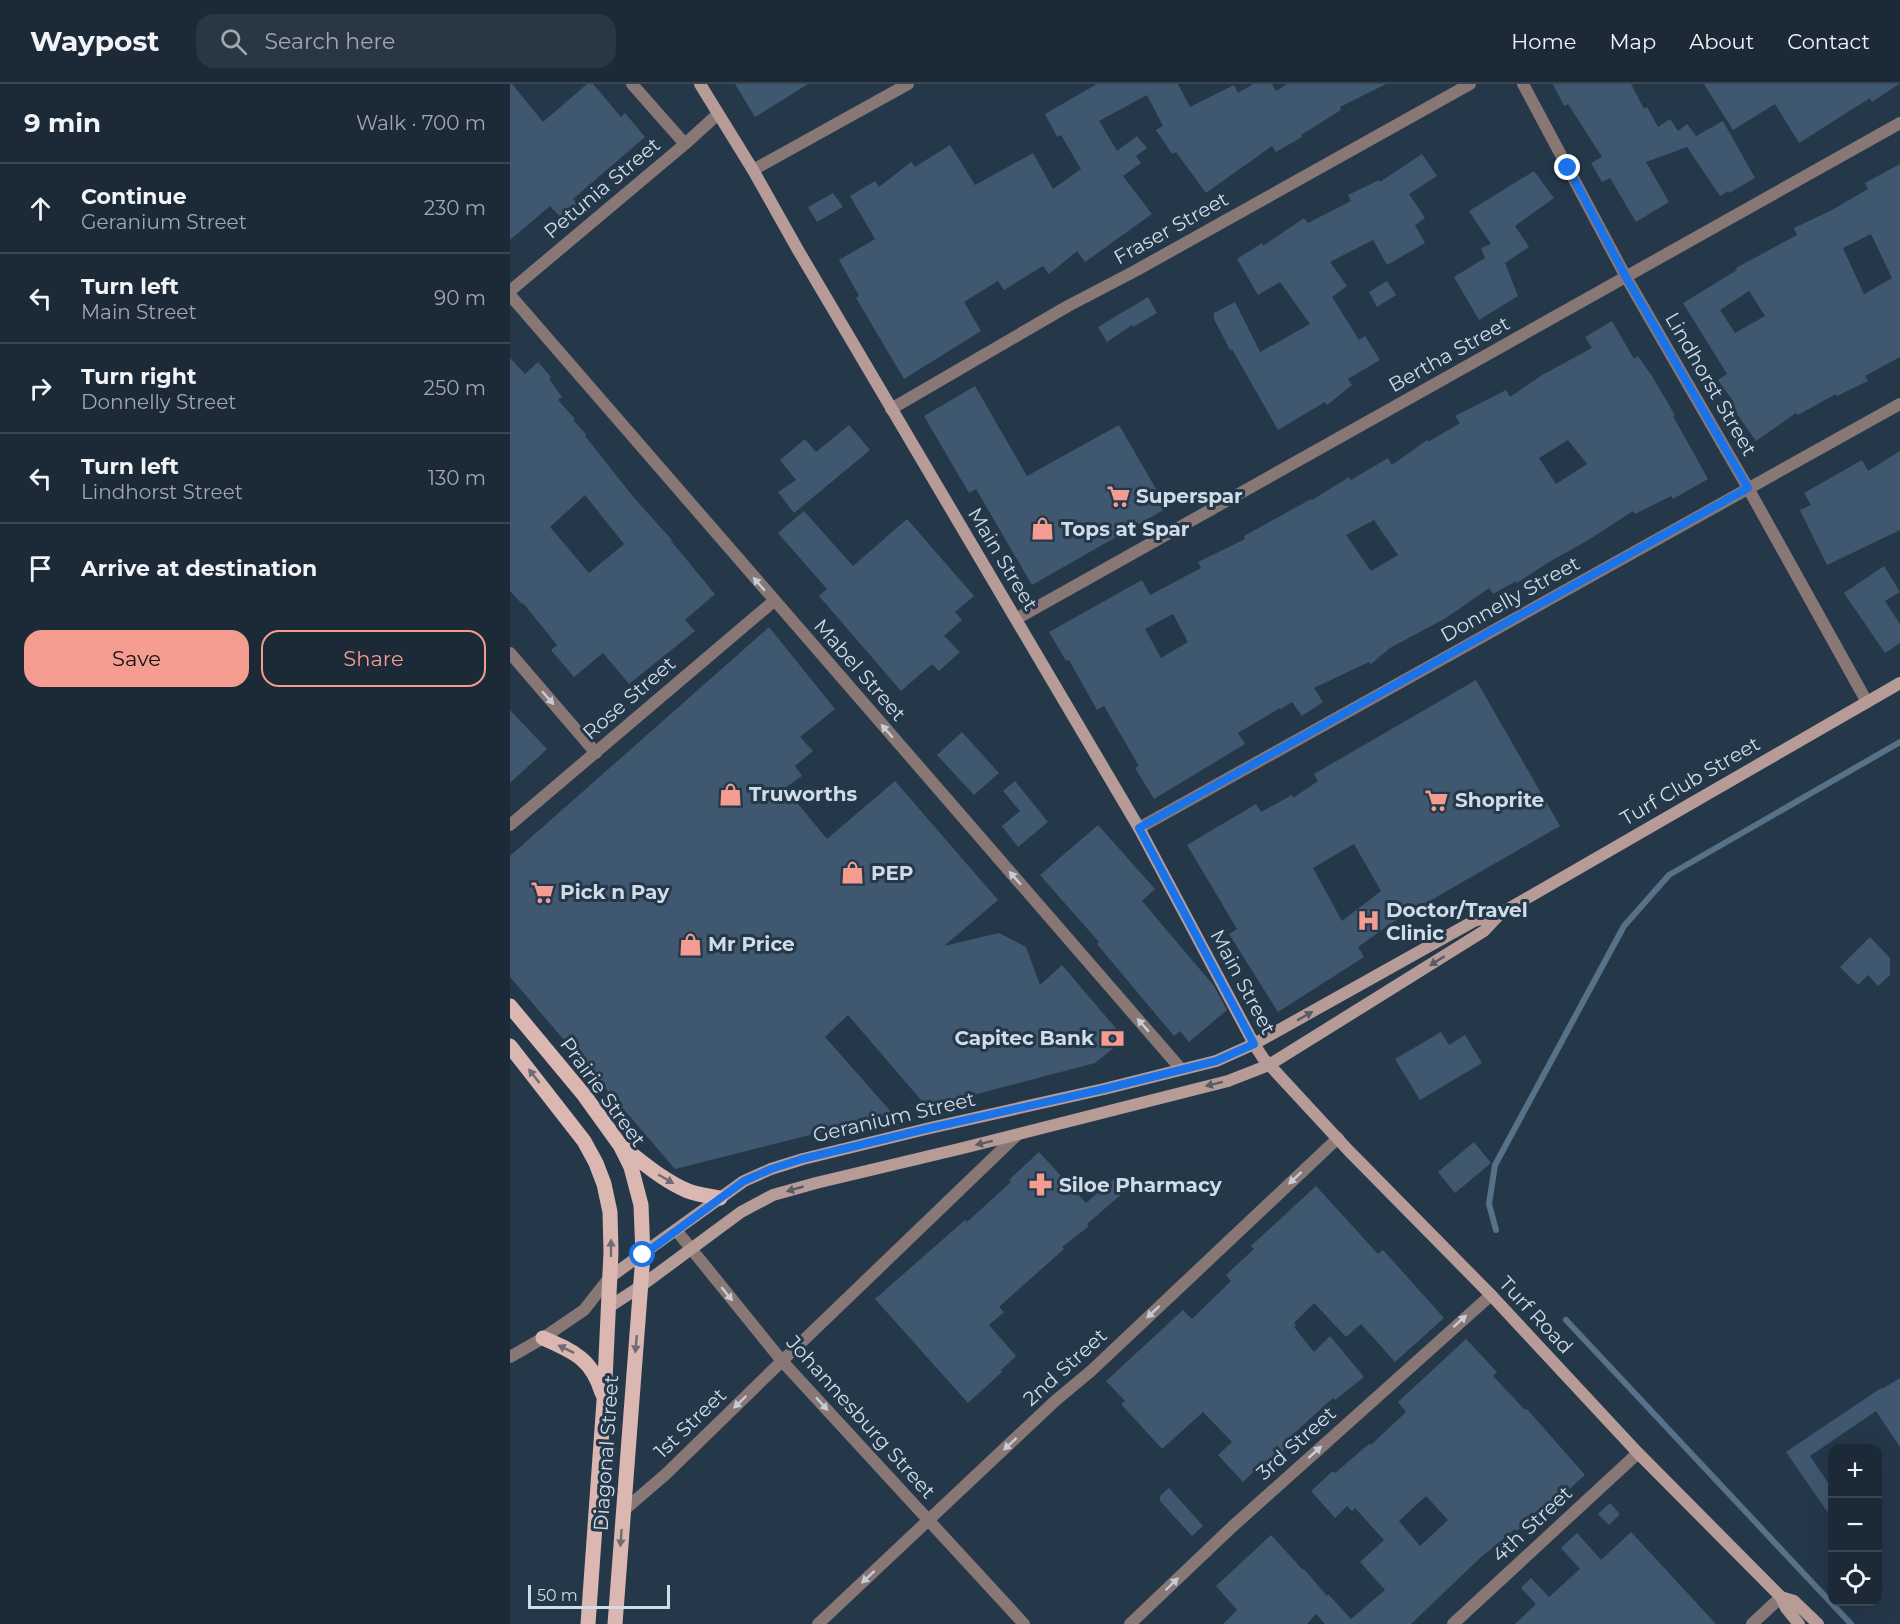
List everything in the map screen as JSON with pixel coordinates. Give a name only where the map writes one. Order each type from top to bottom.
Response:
[{"type":"main road","name":"Main Street","points":[[700,84],[753,170],[891,409],[1139,828],[1254,1044],[1266,1062]]},
{"type":"main road","name":"Turf Club Street","points":[[1254,1044],[1474,921],[1500,914],[1900,683]]},
{"type":"main road","name":"Turf Club Street","points":[[1266,1062],[1484,932],[1500,914]]},
{"type":"main road","name":"Prairie Street","points":[[510,1006],[584,1095],[620,1145],[631,1167],[641,1205],[643,1255],[641,1286]]},
{"type":"main road","name":"Geranium Street","points":[[610,1278],[720,1198],[750,1178],[771,1169],[802,1159],[1216,1061],[1254,1044]]},
{"type":"main road","points":[[510,1046],[584,1141],[604,1184],[610,1212],[609,1307]]},
{"type":"main road","name":"Geranium Street","points":[[609,1307],[741,1212],[773,1195],[1228,1081],[1266,1062]]},
{"type":"main road","name":"Turf Road","points":[[1266,1062],[1491,1295],[1638,1453],[1781,1597],[1798,1624]]},
{"type":"main road","points":[[620,1145],[660,1176],[676,1185],[689,1191],[720,1198]]},
{"type":"main road","name":"Diagonal Street","points":[[615,1624],[641,1286]]},
{"type":"main road","name":"Diagonal Street","points":[[588,1624],[609,1307]]},
{"type":"main road","points":[[543,1338],[576,1354],[584,1361],[599,1383],[604,1401]]},
{"type":"main road","name":"Turf Road","points":[[1781,1597],[1794,1601],[1818,1624]]},
{"type":"street","points":[[632,84],[685,144]]},
{"type":"street","points":[[753,170],[908,84]]},
{"type":"street","name":"Fraser Street","points":[[891,409],[1068,306],[1470,84]]},
{"type":"street","name":"Lindhorst Street","points":[[1523,84],[1626,277],[1748,488],[1867,702]]},
{"type":"street","name":"Petunia Street","points":[[510,293],[718,114]]},
{"type":"street","name":"Bertha Street","points":[[1016,619],[1900,123]]},
{"type":"street","name":"Mabel Street","points":[[510,293],[1181,1069]]},
{"type":"street","name":"Donnelly Street","points":[[1139,828],[1900,404]]},
{"type":"street","name":"Rose Street","points":[[510,825],[774,601]]},
{"type":"street","points":[[510,653],[596,753]]},
{"type":"street","name":"1st Street","points":[[623,1510],[666,1473],[1017,1135]]},
{"type":"street","name":"2nd Street","points":[[818,1624],[1338,1138]]},
{"type":"street","name":"Johannesburg Street","points":[[676,1230],[782,1361],[1024,1624]]},
{"type":"street","name":"Geranium Street","points":[[510,1358],[584,1310],[610,1278]]},
{"type":"street","name":"3rd Street","points":[[1130,1624],[1232,1527],[1491,1295]]},
{"type":"street","name":"Geranium Street","points":[[584,1310],[609,1307]]},
{"type":"street","name":"4th Street","points":[[1453,1624],[1638,1453]]},
{"type":"street","points":[[1752,1624],[1781,1597]]},
{"type":"building","points":[[510,84],[543,122],[587,84],[593,84],[621,117],[625,113],[645,137],[573,199],[577,204],[561,218],[550,206],[510,240]]},
{"type":"building","points":[[735,84],[808,84],[755,117]]},
{"type":"building","points":[[1097,84],[1178,84],[1190,107],[1234,85],[1238,93],[1253,84],[1272,84],[1276,91],[1287,84],[1386,84],[1340,107],[1341,110],[1276,152],[1272,146],[1206,193],[1176,152],[1172,154],[1156,130],[1163,126],[1147,95],[1099,121],[1117,151],[1137,136],[1147,148],[1136,156],[1141,163],[1123,176],[1152,214],[1085,262],[1077,251],[1049,274],[1043,266],[1004,290],[998,281],[964,302],[981,331],[904,379],[856,298],[859,296],[839,260],[875,239],[850,196],[875,181],[879,187],[911,162],[915,167],[950,145],[975,185],[1033,153],[1053,189],[1081,169],[1061,135],[1057,137],[1045,114]]},
{"type":"building","points":[[1553,84],[1631,84],[1644,109],[1647,107],[1658,127],[1670,119],[1678,131],[1687,124],[1696,136],[1723,121],[1755,178],[1720,196],[1687,147],[1646,162],[1669,202],[1636,222],[1610,178],[1602,182],[1591,163],[1602,157],[1568,104],[1564,106]]},
{"type":"building","points":[[1704,84],[1899,84],[1872,102],[1870,98],[1799,143],[1775,104],[1733,130]]},
{"type":"building","points":[[1422,154],[1437,176],[1409,194],[1425,218],[1415,225],[1425,243],[1387,265],[1373,240],[1330,262],[1347,286],[1332,297],[1359,340],[1365,336],[1380,360],[1348,379],[1352,385],[1327,405],[1325,402],[1278,430],[1232,349],[1230,350],[1214,319],[1214,313],[1235,302],[1260,352],[1310,324],[1280,282],[1258,295],[1237,259],[1262,243],[1263,246],[1304,218],[1308,223],[1351,201],[1348,195],[1379,180],[1380,182]]},
{"type":"building","points":[[1900,164],[1900,357],[1865,376],[1868,381],[1837,396],[1836,394],[1798,415],[1796,413],[1756,441],[1730,404],[1733,401],[1718,380],[1727,374],[1683,303],[1737,270],[1736,268],[1797,235],[1794,228],[1868,189],[1865,183]],"holes":[[[1871,234],[1892,278],[1864,294],[1843,248]],[[1749,291],[1765,316],[1735,333],[1720,310]]]},
{"type":"building","points":[[1534,171],[1554,198],[1515,226],[1529,247],[1505,263],[1518,296],[1479,320],[1454,277],[1485,258],[1481,248],[1491,244],[1469,211]]},
{"type":"building","points":[[833,193],[843,207],[817,222],[808,207]]},
{"type":"building","points":[[1387,281],[1396,295],[1377,307],[1369,292]]},
{"type":"building","points":[[1148,297],[1157,313],[1133,327],[1132,325],[1107,342],[1098,327]]},
{"type":"building","points":[[1612,321],[1634,359],[1638,356],[1652,376],[1708,479],[1673,499],[1671,496],[1635,514],[1633,511],[1517,583],[1516,581],[1493,594],[1489,588],[1446,618],[1390,648],[1371,664],[1369,662],[1314,688],[1323,702],[1302,716],[1292,702],[1280,708],[1238,733],[1245,744],[1154,799],[1135,768],[1139,766],[1104,706],[1097,710],[1069,660],[1066,661],[1049,632],[1142,580],[1150,595],[1201,568],[1198,562],[1245,539],[1244,536],[1312,500],[1349,477],[1351,480],[1388,458],[1392,465],[1427,440],[1428,442],[1460,423],[1455,416],[1506,390],[1510,397],[1542,375],[1592,348],[1585,337]],"holes":[[[1568,440],[1587,464],[1556,484],[1539,458]],[[1374,520],[1398,555],[1371,571],[1346,535]],[[1173,614],[1188,642],[1161,658],[1145,629]]]},
{"type":"building","points":[[510,358],[525,374],[538,362],[551,377],[549,379],[562,397],[558,400],[575,419],[573,420],[586,434],[585,436],[715,594],[685,620],[695,631],[629,684],[603,653],[574,677],[551,650],[557,645],[523,603],[510,591]],"holes":[[[585,495],[624,544],[589,573],[550,527]]]},
{"type":"building","points":[[975,386],[1027,476],[1119,425],[1167,508],[1032,585],[976,489],[969,493],[924,416]]},
{"type":"building","points":[[849,425],[870,450],[794,513],[778,492],[796,480],[780,460],[805,439],[816,452]]},
{"type":"building","points":[[1900,451],[1900,530],[1827,565],[1800,510],[1811,505],[1804,493],[1862,460],[1868,471]]},
{"type":"building","points":[[804,511],[853,566],[907,519],[974,596],[955,612],[962,620],[944,636],[960,652],[939,671],[932,664],[901,691],[819,596],[827,589],[778,533]]},
{"type":"building","points":[[1884,566],[1900,592],[1885,601],[1900,624],[1900,643],[1885,653],[1844,593]]},
{"type":"building","points":[[769,627],[835,709],[800,737],[813,751],[795,766],[802,776],[785,788],[827,839],[895,781],[998,900],[944,946],[999,933],[1026,947],[1040,985],[1062,965],[1125,1039],[1095,1063],[927,1107],[848,1015],[825,1037],[893,1114],[675,1169],[510,977],[510,856]]},
{"type":"building","points":[[1476,680],[1560,826],[1393,922],[1358,947],[1364,957],[1278,1012],[1229,934],[1237,929],[1187,845],[1256,804],[1261,812],[1292,795],[1293,798],[1318,781],[1314,774]],"holes":[[[1354,844],[1381,891],[1342,921],[1313,868]]]},
{"type":"building","points":[[510,710],[547,749],[510,783]]},
{"type":"building","points":[[962,732],[999,773],[974,795],[937,755]]},
{"type":"building","points":[[1015,781],[1048,822],[1018,847],[1002,826],[1020,811],[1003,791]]},
{"type":"building","points":[[1098,825],[1155,889],[1142,901],[1214,986],[1227,1010],[1189,1042],[1180,1031],[1174,1036],[1097,944],[1099,942],[1040,875]]},
{"type":"building","points":[[1870,937],[1890,958],[1890,975],[1878,986],[1868,975],[1858,985],[1840,967]]},
{"type":"building","points":[[1441,1032],[1449,1045],[1465,1035],[1482,1063],[1420,1100],[1395,1059]]},
{"type":"building","points":[[1474,1142],[1491,1163],[1455,1193],[1438,1172]]},
{"type":"building","points":[[1039,1152],[1086,1203],[1120,1174],[1131,1186],[999,1307],[1004,1312],[989,1325],[1016,1356],[968,1403],[875,1299],[965,1220],[967,1222],[1011,1182],[1009,1180]]},
{"type":"building","points":[[1316,1186],[1378,1254],[1383,1250],[1444,1318],[1395,1362],[1361,1324],[1346,1337],[1314,1303],[1294,1323],[1296,1326],[1294,1327],[1314,1352],[1330,1336],[1364,1377],[1335,1400],[1333,1398],[1290,1437],[1294,1441],[1270,1463],[1266,1460],[1243,1482],[1218,1455],[1232,1442],[1203,1412],[1162,1449],[1121,1404],[1125,1401],[1106,1381],[1183,1310],[1192,1319],[1231,1281],[1226,1275],[1254,1249],[1251,1246]]},
{"type":"building","points":[[1466,1339],[1497,1372],[1493,1376],[1525,1410],[1527,1409],[1585,1475],[1528,1526],[1525,1524],[1517,1531],[1515,1529],[1479,1559],[1411,1624],[1325,1624],[1316,1614],[1307,1624],[1223,1624],[1237,1610],[1216,1586],[1271,1535],[1351,1619],[1385,1590],[1360,1562],[1384,1540],[1355,1508],[1352,1511],[1347,1506],[1335,1518],[1311,1491],[1333,1471],[1335,1473],[1369,1444],[1371,1445],[1406,1412],[1398,1402]],"holes":[[[1426,1496],[1448,1520],[1420,1546],[1399,1521]]]},
{"type":"building","points":[[1900,1378],[1900,1447],[1876,1411],[1810,1456],[1828,1483],[1828,1513],[1786,1452]]},
{"type":"building","points":[[1169,1488],[1203,1526],[1192,1536],[1160,1501],[1160,1496]]},
{"type":"building","points":[[1610,1503],[1620,1514],[1609,1525],[1598,1514]]},
{"type":"building","points":[[1631,1532],[1716,1624],[1515,1624],[1536,1604],[1521,1588],[1531,1578],[1549,1597],[1580,1569],[1561,1548],[1577,1533],[1601,1560]]},
{"type":"waterway","points":[[1496,1230],[1489,1204],[1495,1165],[1624,926],[1669,875],[1900,742]]},
{"type":"waterway","points":[[1566,1320],[1851,1624]]},
{"type":"place","name":"Superspar","points":[[1118,496]]},
{"type":"place","name":"Tops at Spar","points":[[1043,529]]},
{"type":"place","name":"Truworths","points":[[731,794]]},
{"type":"place","name":"Shoprite","points":[[1437,800]]},
{"type":"place","name":"PEP","points":[[853,873]]},
{"type":"place","name":"Pick n Pay","points":[[542,892]]},
{"type":"place","name":"Doctor/Travel Clinic","points":[[1368,921]]},
{"type":"place","name":"Mr Price","points":[[690,944]]},
{"type":"place","name":"Capitec Bank","points":[[1112,1038]]},
{"type":"place","name":"Siloe Pharmacy","points":[[1041,1185]]},
{"type":"route","points":[[643,1255],[744,1181],[771,1169],[802,1159],[1216,1061],[1254,1044],[1139,828],[1748,488],[1626,277],[1568,168]]}]
